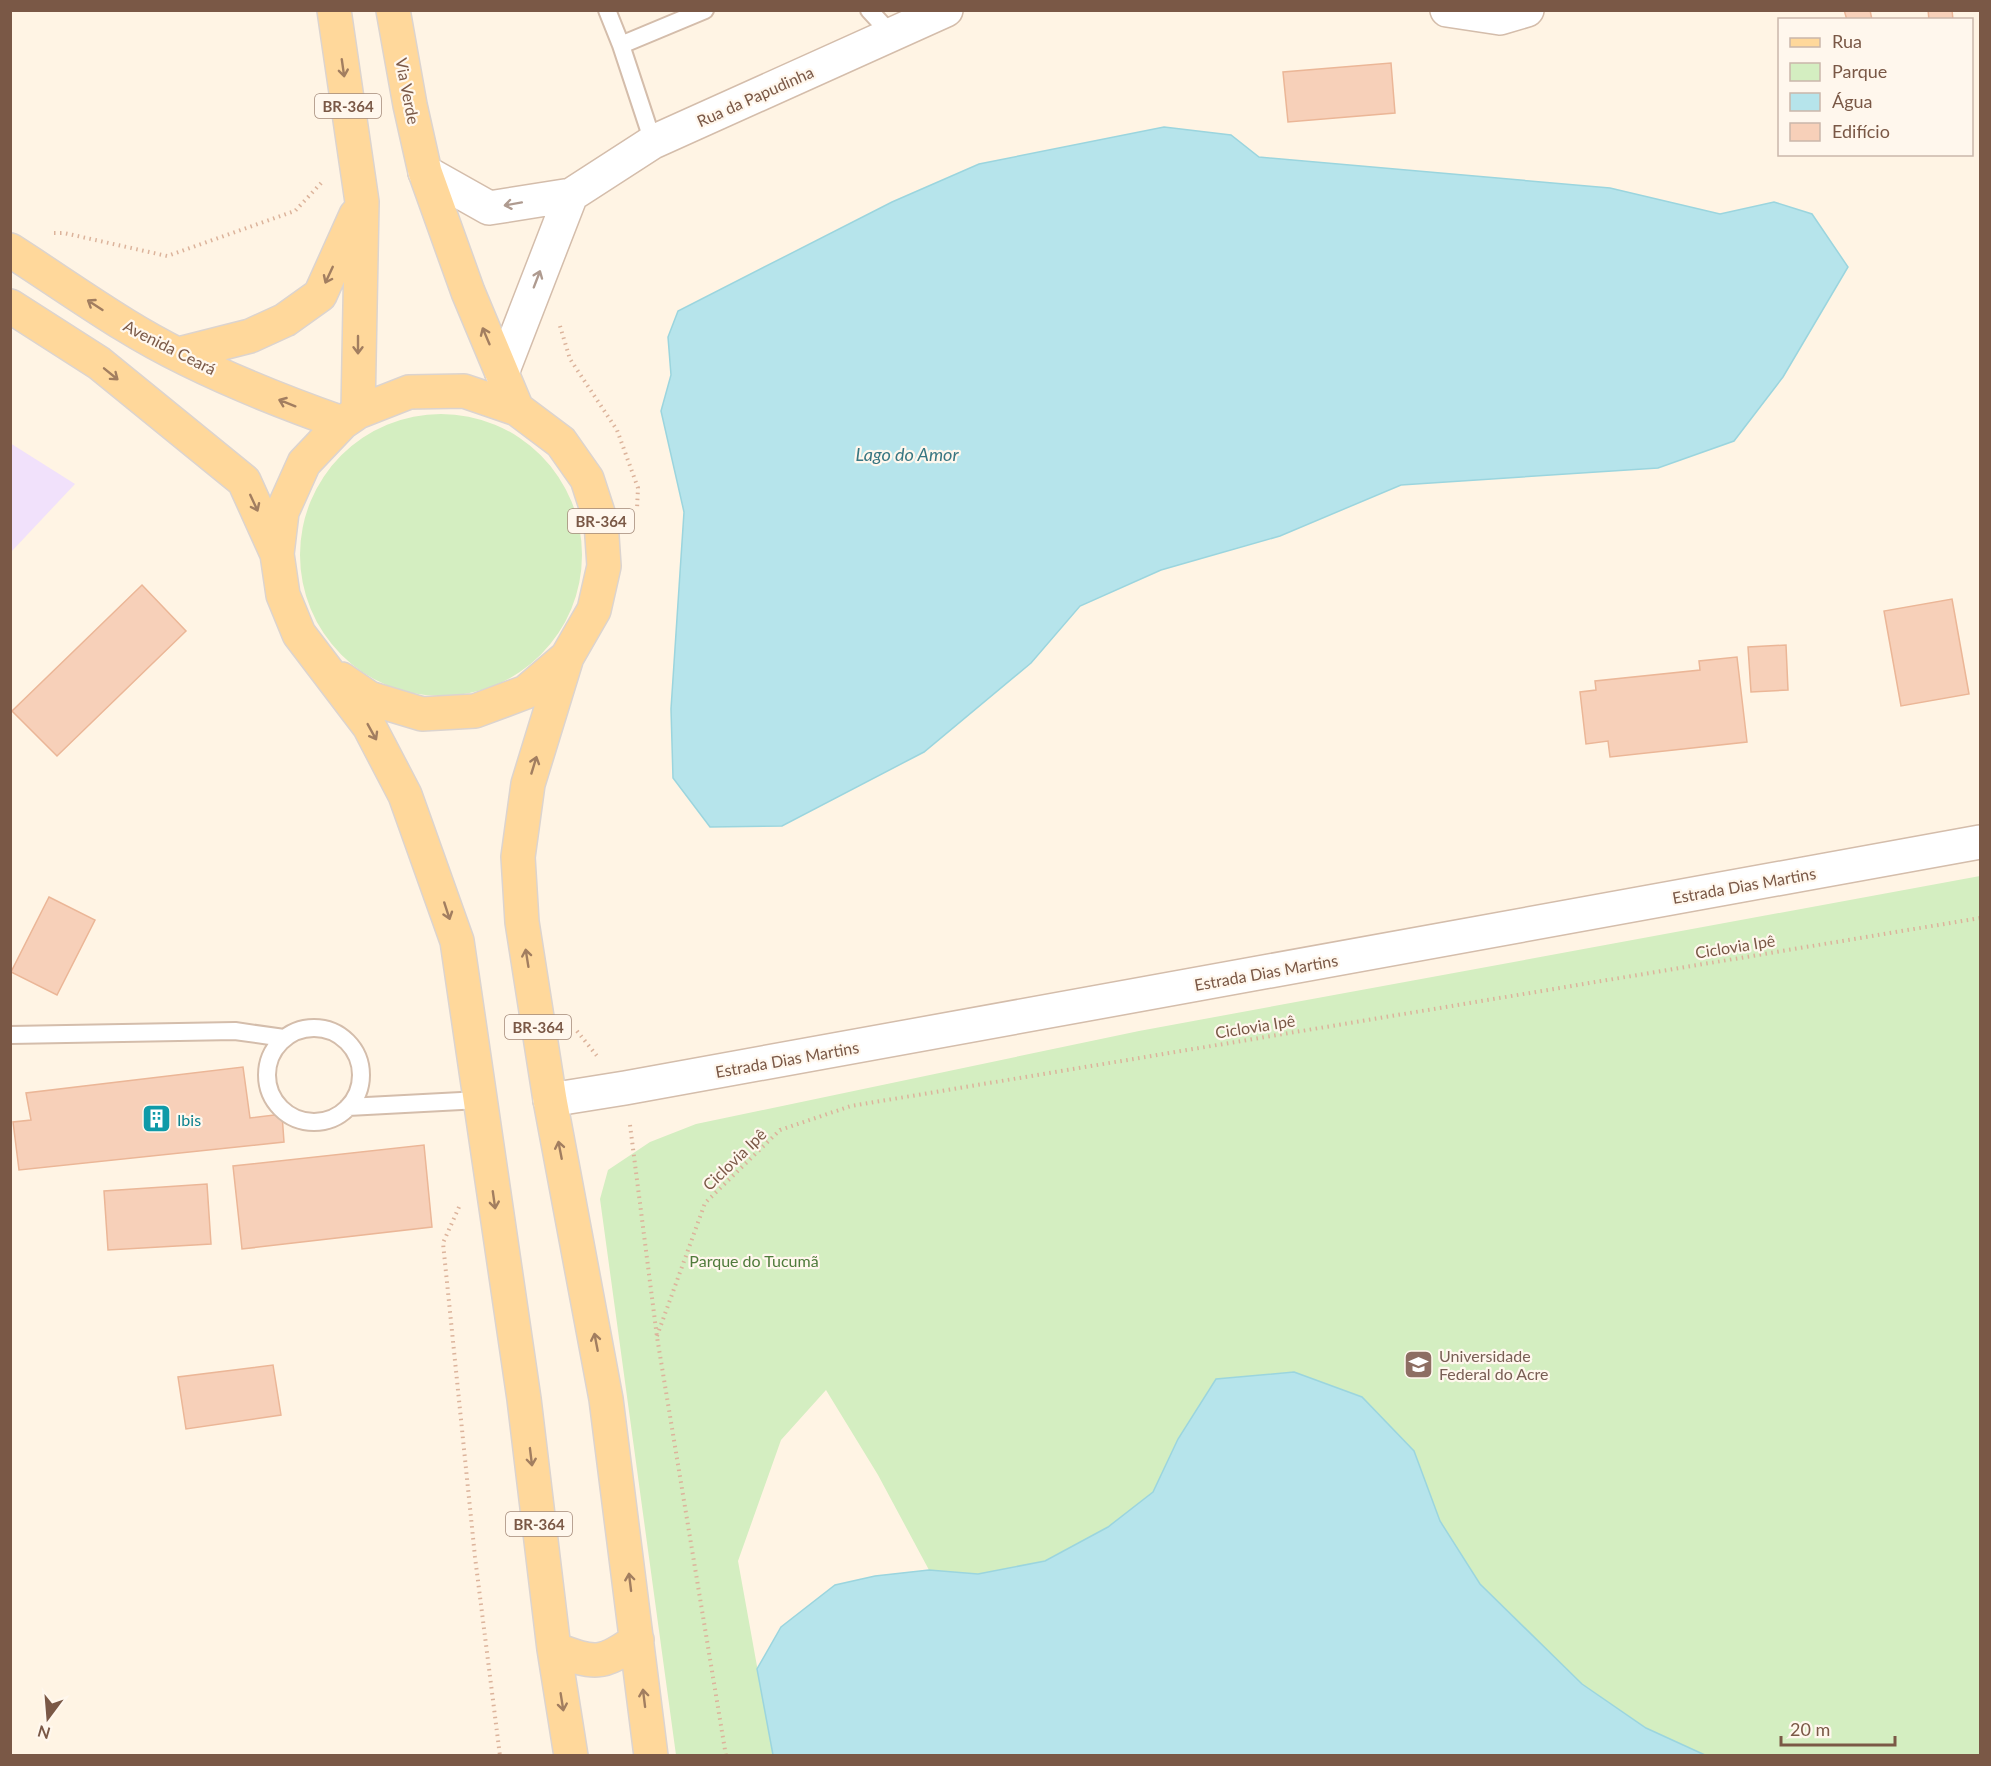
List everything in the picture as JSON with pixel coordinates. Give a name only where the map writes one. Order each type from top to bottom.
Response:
[{"type":"main road","name":"BR-364","points":[[334,10],[362,202],[350,417]]},
{"type":"main road","name":"Via Verde","points":[[393,10],[425,172],[468,292],[517,409]]},
{"type":"main road","points":[[178,354],[250,336],[285,320],[320,295],[362,202]]},
{"type":"main road","name":"Avenida Ceará","points":[[10,249],[126,326],[178,354],[288,404],[350,417]]},
{"type":"main road","points":[[10,306],[99,363],[244,481],[277,554]]},
{"type":"main road","name":"BR-364","points":[[571,1755],[554,1648],[524,1399],[457,941],[429,857],[405,795],[369,726],[299,634],[283,596],[277,554],[282,512],[304,463],[350,417],[409,392],[464,391],[517,409],[561,442],[586,479],[602,522],[604,566],[594,610],[567,657],[528,784],[518,857],[522,922],[550,1100],[606,1399],[651,1755]]},
{"type":"main road","name":"BR-364","points":[[325,668],[369,698],[422,714],[476,711],[526,692],[567,657]]},
{"type":"main road","points":[[554,1648],[585,1660],[602,1661],[637,1640]]},
{"type":"street","name":"Rua da Papudinha","points":[[425,172],[489,208],[571,195],[653,142],[946,10]]},
{"type":"street","points":[[1447,10],[1500,18],[1527,10]]},
{"type":"street","points":[[502,373],[571,195]]},
{"type":"street","name":"Estrada Dias Martins","points":[[550,1100],[1980,842]]},
{"type":"lane","points":[[607,10],[653,142]]},
{"type":"lane","points":[[621,45],[705,10]]},
{"type":"lane","points":[[869,10],[892,35]]},
{"type":"lane","points":[[314,1027],[330,1031],[345,1039],[355,1052],[361,1067],[361,1083],[355,1098],[348,1107],[331,1119],[314,1122],[298,1119],[284,1111],[273,1098],[268,1082],[268,1066],[273,1051],[284,1038],[298,1030],[314,1027]]},
{"type":"lane","points":[[10,1035],[235,1031],[284,1038]]},
{"type":"lane","points":[[348,1107],[480,1100]]},
{"type":"path","points":[[53,233],[166,256],[295,211],[355,148]]},
{"type":"path","name":"Ciclovia Ipê","points":[[657,1337],[705,1203],[780,1130],[851,1106],[1980,918]]},
{"type":"path","points":[[625,1088],[657,1337],[726,1755]]},
{"type":"path","points":[[460,1203],[443,1243],[475,1557],[500,1755]]},
{"type":"shaded area","points":[[10,443],[75,484],[11,552],[10,552]]},
{"type":"green space","points":[[441,414],[469,417],[495,425],[519,438],[541,455],[558,477],[571,501],[579,527],[582,555],[579,583],[571,609],[558,633],[541,655],[519,672],[495,685],[469,693],[441,696],[413,693],[387,685],[363,672],[341,655],[324,633],[311,609],[303,583],[300,555],[303,527],[311,501],[324,477],[341,455],[363,438],[387,425],[413,417]]},
{"type":"green space","name":"Universidade Federal do Acre","points":[[1980,876],[1980,1755],[1705,1755],[1646,1728],[1582,1684],[1480,1584],[1440,1521],[1414,1451],[1362,1397],[1294,1372],[1216,1379],[1178,1439],[1153,1492],[1108,1527],[1045,1561],[978,1574],[929,1570],[878,1475],[826,1390],[781,1440],[738,1561],[773,1755],[676,1755],[600,1199],[608,1170],[650,1142],[696,1124],[1139,1031]]},
{"type":"water","name":"Lago do Amor","points":[[1164,127],[1231,135],[1259,157],[1610,188],[1720,214],[1774,202],[1812,214],[1848,267],[1783,377],[1734,441],[1658,468],[1401,485],[1280,536],[1161,570],[1080,606],[1031,663],[924,752],[782,826],[710,827],[673,778],[671,709],[684,512],[661,411],[671,375],[668,337],[678,311],[892,202],[979,164]]},
{"type":"water","points":[[1294,1372],[1362,1397],[1414,1451],[1440,1521],[1480,1584],[1582,1684],[1646,1728],[1705,1755],[773,1755],[757,1669],[781,1627],[835,1585],[875,1576],[929,1570],[978,1574],[1045,1561],[1108,1527],[1153,1492],[1178,1439],[1216,1379]]},
{"type":"building","points":[[1844,10],[1870,10],[1872,18],[1846,18]]},
{"type":"building","points":[[1928,10],[1952,10],[1953,18],[1929,18]]},
{"type":"building","points":[[1391,63],[1395,113],[1288,122],[1283,72]]},
{"type":"building","points":[[142,585],[186,631],[57,756],[12,711]]},
{"type":"building","points":[[1952,599],[1969,694],[1901,706],[1884,611]]},
{"type":"building","points":[[1786,645],[1788,690],[1751,692],[1748,647]]},
{"type":"building","points":[[1737,657],[1747,742],[1610,757],[1608,741],[1586,744],[1580,692],[1596,690],[1595,681],[1700,670],[1699,661]]},
{"type":"building","points":[[49,897],[95,920],[57,995],[11,972]]},
{"type":"building","name":"Ibis","points":[[243,1067],[250,1118],[282,1114],[284,1142],[19,1170],[13,1122],[31,1120],[26,1093]]},
{"type":"building","points":[[424,1145],[432,1227],[242,1249],[233,1166]]},
{"type":"building","points":[[207,1184],[211,1244],[108,1250],[104,1191]]},
{"type":"building","points":[[273,1365],[281,1415],[186,1429],[178,1377]]},
{"type":"place","name":"Ibis","points":[[156,1119]]},
{"type":"place","name":"Universidade Federal do Acre","points":[[1418,1364]]},
{"type":"park label","name":"Parque do Tucumã","points":[[754,1260]]}]
